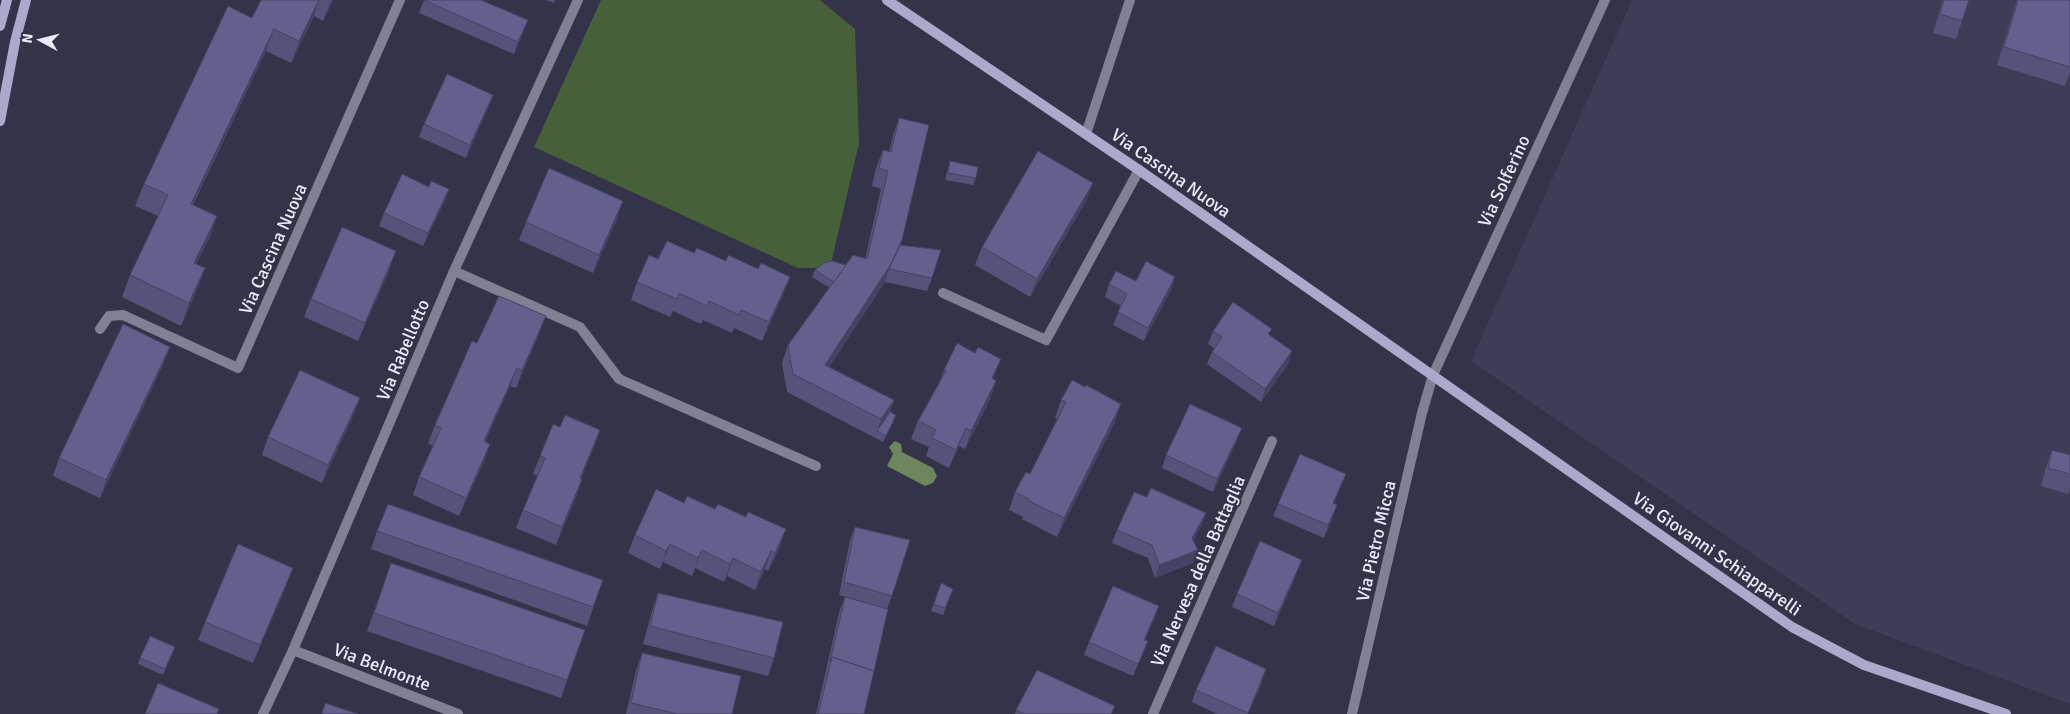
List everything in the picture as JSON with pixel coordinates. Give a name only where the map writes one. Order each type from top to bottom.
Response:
[{"type":"street","points":[[0,26],[7,0]]},
{"type":"street","points":[[0,121],[15,42],[26,0]]},
{"type":"street","name":"Via Cascina Nuova","points":[[100,329],[109,316],[123,315],[238,368],[400,0]]},
{"type":"street","name":"Via Rabellotto","points":[[263,714],[293,650],[454,271],[578,0]]},
{"type":"street","name":"Via Cascina Nuova","points":[[887,0],[1139,170],[1434,375]]},
{"type":"street","points":[[1086,134],[1130,0]]},
{"type":"street","name":"Via Solferino","points":[[1434,375],[1605,0]]},
{"type":"street","points":[[944,293],[1046,340],[1139,170]]},
{"type":"street","points":[[454,271],[580,327],[619,379],[816,466]]},
{"type":"street","name":"Via Pietro Micca","points":[[1352,714],[1422,413],[1434,375]]},
{"type":"street","name":"Via Giovanni Schiapparelli","points":[[1434,375],[1792,627],[1864,664],[2006,714]]},
{"type":"street","name":"Via Nervesa della Battaglia","points":[[1153,714],[1272,441]]},
{"type":"street","name":"Via Belmonte","points":[[293,650],[458,714]]},
{"type":"shaded area","points":[[601,0],[820,0],[855,29],[859,143],[830,268],[798,268],[534,147]]},
{"type":"shaded area","points":[[1632,0],[2070,0],[2070,704],[1855,624],[1471,361]]},
{"type":"shaded area","points":[[895,441],[901,444],[902,452],[933,468],[937,476],[933,483],[925,486],[887,466],[893,454],[889,447]]},
{"type":"building","points":[[261,0],[319,0],[299,41],[274,29],[191,204],[217,216],[194,263],[205,268],[189,303],[130,275],[168,195],[144,184],[228,6],[252,18]]},
{"type":"building","points":[[424,0],[481,0],[528,20],[518,42]]},
{"type":"building","points":[[1944,0],[1969,0],[1962,21],[1940,14]]},
{"type":"building","points":[[2018,0],[2070,0],[2070,67],[2004,47]]},
{"type":"building","points":[[447,74],[493,95],[470,145],[424,124]]},
{"type":"building","points":[[899,118],[929,125],[902,240],[891,264],[825,365],[894,400],[881,419],[793,374],[788,345],[853,255],[867,259],[888,171],[879,168],[883,150],[891,152]]},
{"type":"building","points":[[1038,151],[1093,183],[1037,279],[982,247]]},
{"type":"building","points":[[950,161],[978,167],[976,178],[948,173]]},
{"type":"building","points":[[549,168],[623,201],[599,255],[526,222]]},
{"type":"building","points":[[402,174],[429,187],[431,181],[449,189],[428,233],[384,213]]},
{"type":"building","points":[[342,227],[396,251],[365,323],[311,299]]},
{"type":"building","points":[[667,241],[694,253],[697,248],[726,261],[728,255],[758,269],[761,263],[790,277],[769,322],[741,310],[739,315],[709,301],[707,306],[679,293],[677,299],[637,282],[649,255],[658,259]]},
{"type":"building","points":[[900,245],[941,250],[932,278],[889,269]]},
{"type":"building","points":[[832,261],[846,265],[834,282],[815,270],[824,263]]},
{"type":"building","points":[[1146,261],[1175,277],[1148,328],[1118,312],[1127,294],[1109,284],[1116,271],[1136,281]]},
{"type":"building","points":[[499,296],[546,316],[522,370],[517,368],[484,441],[490,444],[466,498],[419,477],[441,428],[435,425],[472,341],[477,343]]},
{"type":"building","points":[[1233,302],[1272,329],[1268,334],[1292,351],[1265,389],[1212,352],[1222,337],[1213,331]]},
{"type":"building","points":[[123,324],[170,347],[106,480],[59,458]]},
{"type":"building","points":[[957,343],[975,353],[978,347],[1001,359],[992,378],[996,381],[971,431],[966,428],[956,450],[932,438],[936,430],[918,421],[946,371],[944,370]]},
{"type":"building","points":[[300,370],[360,398],[328,465],[268,437]]},
{"type":"building","points":[[1072,380],[1085,387],[1086,385],[1121,404],[1064,518],[1015,492],[1026,472],[1030,474],[1066,402],[1061,400]]},
{"type":"building","points":[[1190,404],[1242,428],[1217,479],[1166,455]]},
{"type":"building","points":[[890,412],[896,415],[886,436],[877,431]]},
{"type":"building","points":[[565,415],[600,430],[562,527],[523,510],[545,458],[540,456],[553,424],[560,427]]},
{"type":"building","points":[[2052,450],[2070,455],[2070,474],[2048,468]]},
{"type":"building","points":[[1300,454],[1346,474],[1333,503],[1337,505],[1328,525],[1278,504]]},
{"type":"building","points":[[1151,488],[1206,513],[1192,538],[1198,550],[1159,565],[1152,545],[1117,530],[1134,492],[1147,497]]},
{"type":"building","points":[[656,489],[684,503],[687,496],[715,509],[718,504],[746,517],[748,512],[786,529],[775,553],[771,551],[761,572],[733,558],[730,564],[702,550],[698,558],[670,544],[666,551],[635,535]]},
{"type":"building","points":[[388,504],[603,580],[593,607],[377,531]]},
{"type":"building","points":[[855,527],[910,540],[892,596],[844,582]]},
{"type":"building","points":[[1260,541],[1302,560],[1278,613],[1237,594]]},
{"type":"building","points":[[238,544],[293,568],[260,645],[205,622]]},
{"type":"building","points":[[391,563],[585,630],[567,680],[374,613]]},
{"type":"building","points":[[941,583],[953,589],[945,608],[934,604]]},
{"type":"building","points":[[1113,586],[1159,606],[1144,640],[1148,641],[1138,664],[1089,642]]},
{"type":"building","points":[[658,593],[783,622],[774,658],[650,626]]},
{"type":"building","points":[[845,597],[888,609],[874,671],[832,657],[830,662]]},
{"type":"building","points":[[150,636],[175,647],[165,669],[140,658]]},
{"type":"building","points":[[1216,646],[1266,669],[1248,713],[1196,690]]},
{"type":"building","points":[[642,653],[741,676],[732,714],[678,714],[631,703]]},
{"type":"building","points":[[832,657],[874,671],[864,714],[818,714]]},
{"type":"building","points":[[1037,670],[1115,706],[1111,714],[1024,714],[1016,710]]},
{"type":"building","points":[[158,683],[219,709],[217,714],[145,714]]},
{"type":"building","points":[[325,703],[358,714],[322,714]]}]
